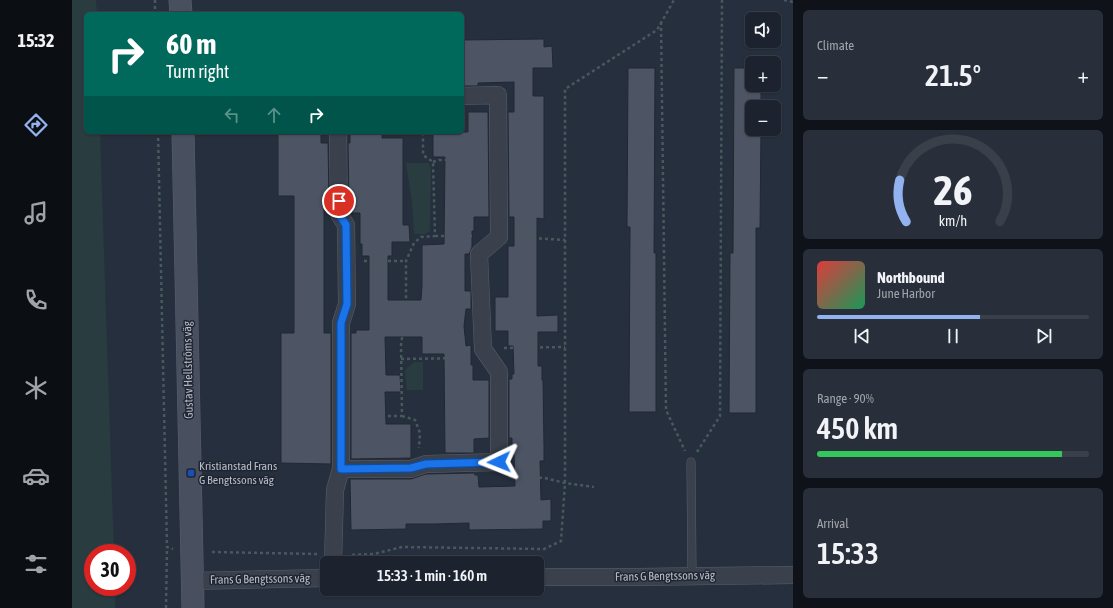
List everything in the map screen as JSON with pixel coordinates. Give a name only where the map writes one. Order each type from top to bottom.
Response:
[{"type":"street","points":[[180,0],[181,12]]},
{"type":"street","points":[[341,469],[411,468],[426,464],[499,462],[499,372],[483,349],[479,254],[499,237],[498,96],[464,96]]},
{"type":"street","name":"Gustav Hellströms väg","points":[[183,134],[193,608]]},
{"type":"street","points":[[333,556],[335,490],[341,469],[341,323],[347,304],[346,225],[339,214],[338,134]]},
{"type":"street","name":"Frans G Bengtssons väg","points":[[544,577],[793,575]]},
{"type":"street","name":"Frans G Bengtssons väg","points":[[192,581],[320,578]]},
{"type":"lane","points":[[691,462],[692,576]]},
{"type":"path","points":[[155,0],[155,12]]},
{"type":"path","points":[[358,556],[402,548],[544,549],[561,540],[566,484],[565,89],[657,30],[674,0]]},
{"type":"path","points":[[691,462],[720,416],[722,0]]},
{"type":"path","points":[[784,0],[793,2]]},
{"type":"path","points":[[661,22],[666,410],[691,462]]},
{"type":"path","points":[[158,134],[167,547],[166,608]]},
{"type":"path","points":[[423,134],[423,155],[433,162]]},
{"type":"path","points":[[433,162],[439,160],[499,160]]},
{"type":"path","points":[[402,416],[401,345],[406,311],[406,261],[414,243],[421,237],[435,236],[433,162]]},
{"type":"path","points":[[347,261],[406,261]]},
{"type":"path","points":[[340,416],[402,416],[415,420],[420,433],[419,466]]},
{"type":"path","points":[[499,462],[499,476],[545,478],[566,484],[594,487]]},
{"type":"path","points":[[167,547],[192,552],[320,558]]},
{"type":"shaded area","points":[[72,0],[96,0],[97,12],[84,12],[84,134],[100,134],[114,544],[84,544],[84,596],[115,596],[115,608],[72,608]]},
{"type":"shaded area","points":[[406,163],[429,163],[431,169],[430,231],[425,234],[414,234],[412,202]]},
{"type":"shaded area","points":[[414,362],[423,362],[423,390],[407,390],[405,370]]},
{"type":"building","points":[[544,39],[544,47],[552,46],[553,68],[533,68],[533,96],[544,96],[544,219],[537,218],[537,316],[558,315],[558,332],[538,332],[538,366],[542,366],[543,380],[544,461],[540,461],[541,500],[551,499],[551,521],[543,521],[543,529],[469,530],[469,523],[406,524],[406,529],[351,530],[350,479],[411,479],[426,474],[474,473],[475,475],[478,475],[479,487],[515,486],[512,438],[509,438],[509,379],[512,379],[512,374],[514,374],[513,346],[508,346],[508,331],[495,331],[495,297],[508,297],[508,246],[514,246],[514,217],[509,217],[508,112],[514,112],[514,82],[478,83],[478,86],[464,86],[464,40]]},
{"type":"building","points":[[628,68],[655,68],[654,253],[656,253],[656,412],[629,412],[630,227],[627,227]]},
{"type":"building","points":[[734,68],[745,68],[745,92],[761,92],[761,100],[745,100],[745,136],[761,136],[760,228],[756,228],[756,413],[729,413],[730,253],[733,253]]},
{"type":"building","points":[[468,112],[488,112],[489,217],[474,217],[472,247],[469,254],[465,254],[465,291],[471,291],[471,309],[466,309],[464,326],[466,346],[471,345],[473,380],[489,380],[489,438],[474,439],[474,453],[445,453],[444,354],[422,354],[422,337],[385,337],[386,375],[400,375],[401,392],[385,392],[386,424],[411,424],[411,458],[351,459],[351,333],[356,333],[356,330],[369,330],[369,256],[362,256],[362,244],[360,244],[360,213],[352,213],[352,202],[349,202],[348,143],[350,143],[350,134],[382,134],[382,138],[403,138],[403,225],[409,225],[410,242],[392,242],[392,256],[388,256],[388,300],[421,300],[422,245],[444,244],[445,157],[433,157],[433,134],[464,134],[464,132],[468,132]]},
{"type":"building","points":[[278,134],[321,134],[321,143],[328,143],[329,202],[324,202],[324,333],[331,333],[331,464],[281,463],[281,333],[294,333],[294,196],[278,196]]},
{"type":"place","name":"Kristianstad Frans G Bengtssons väg","points":[[191,473]]},
{"type":"route","points":[[339,201],[339,214],[346,225],[347,304],[341,323],[341,469],[411,468],[426,464],[499,462]]}]
